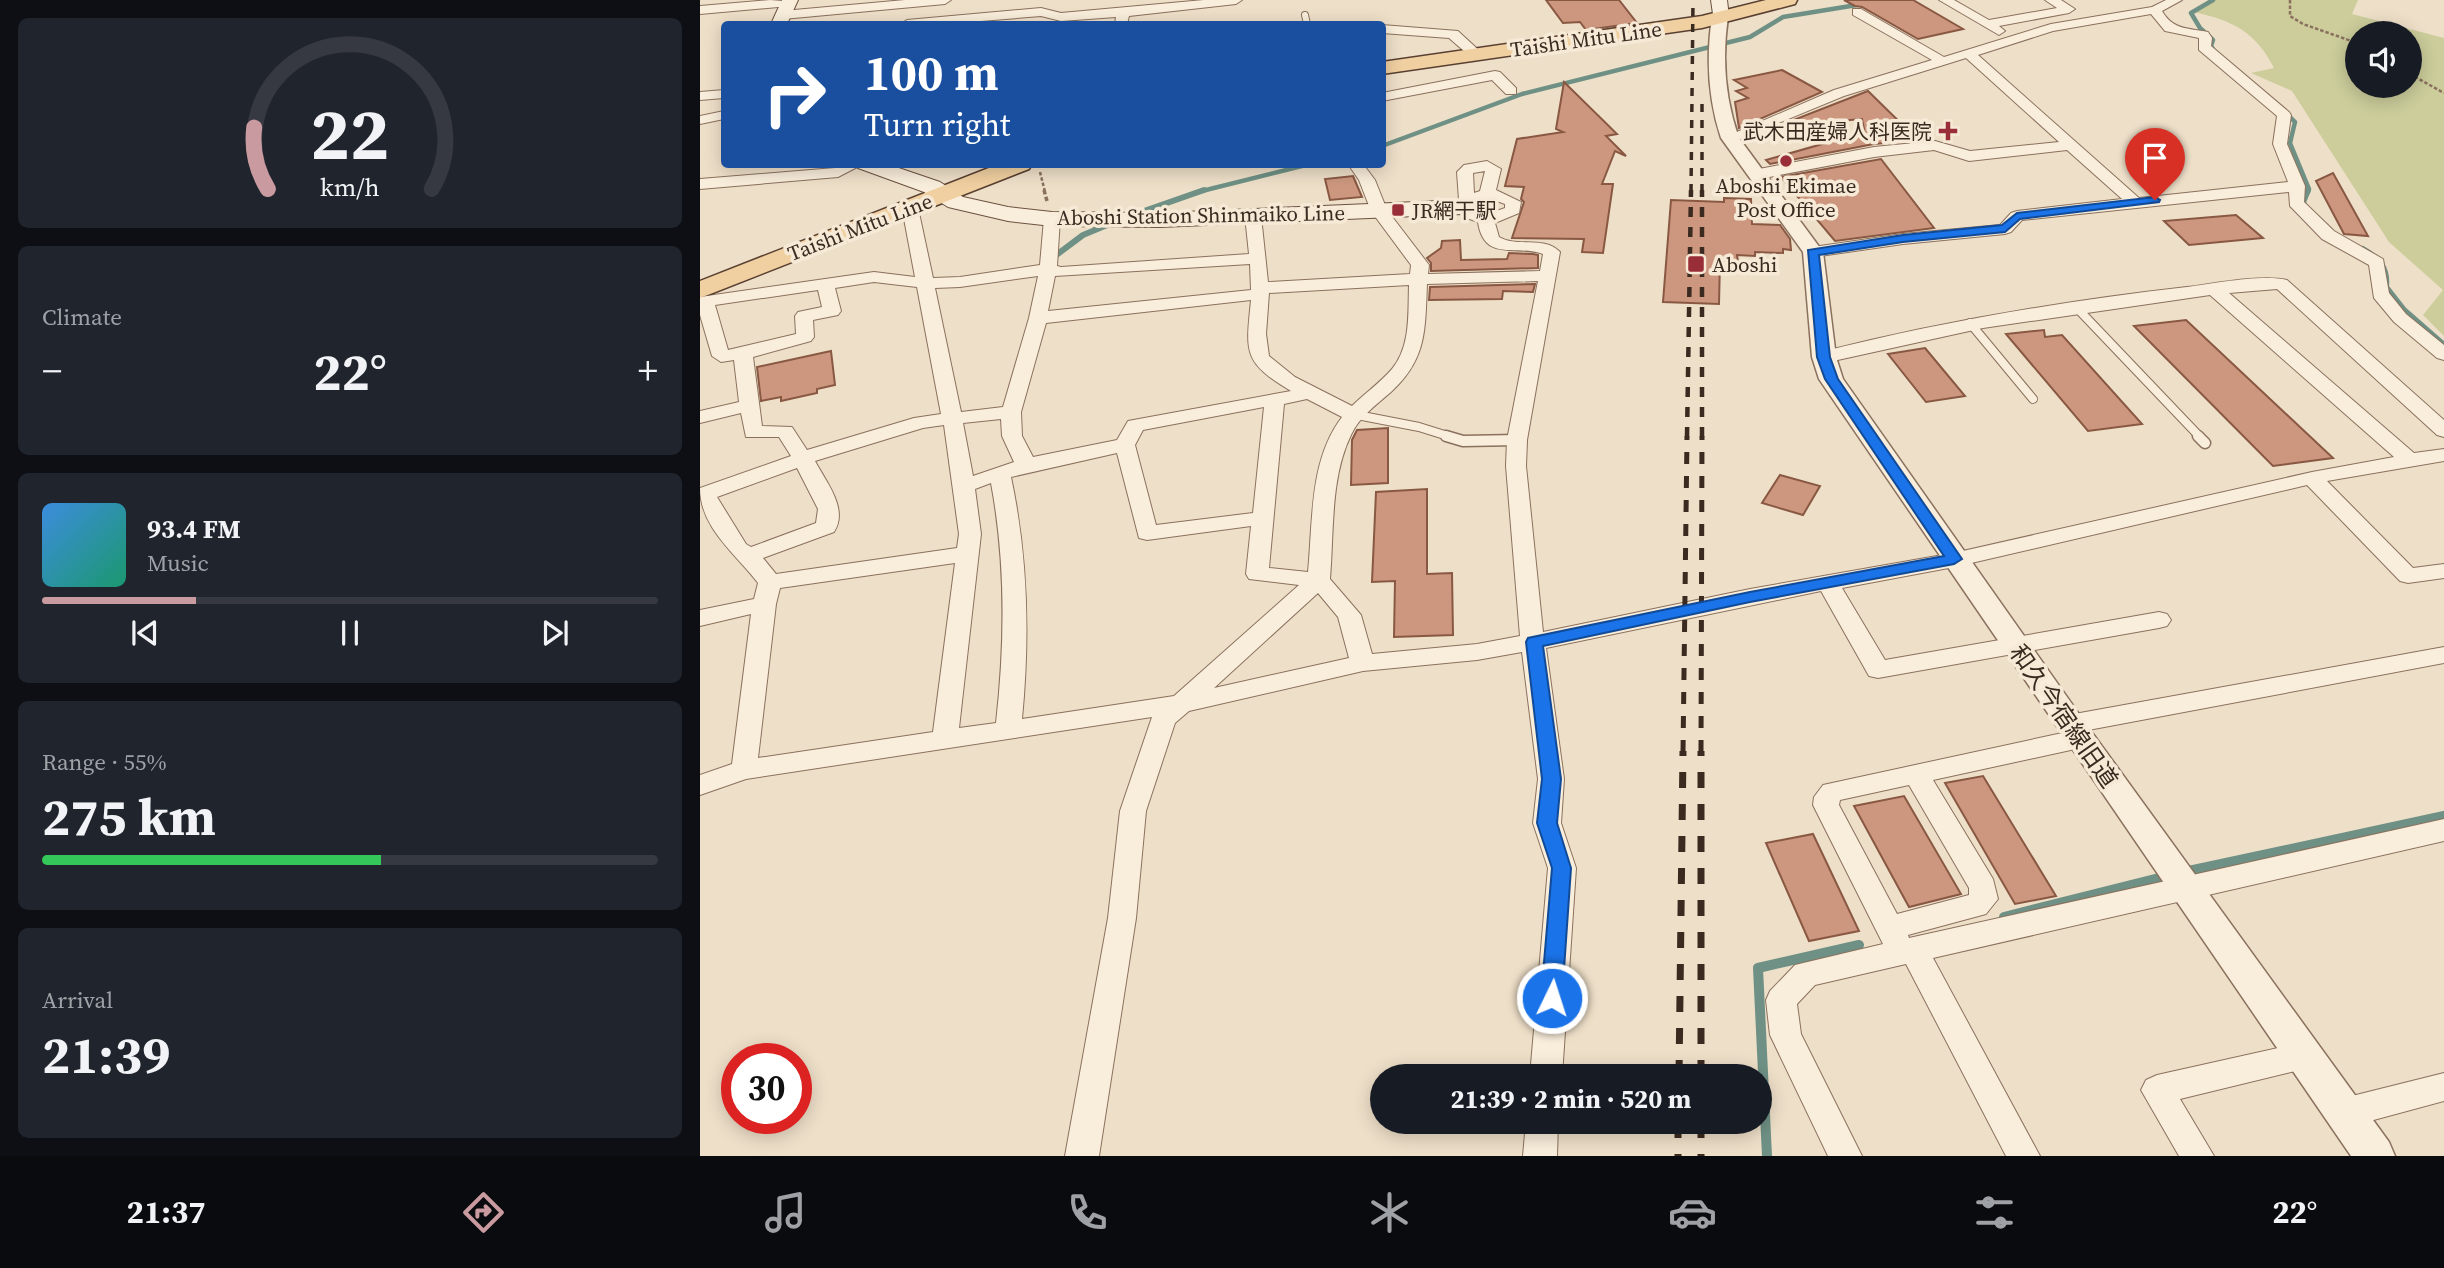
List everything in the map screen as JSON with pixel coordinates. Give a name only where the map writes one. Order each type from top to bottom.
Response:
[{"type":"main road","name":"Taishi Mitu Line","points":[[1386,67],[1477,55],[1720,9],[1788,0]]},
{"type":"main road","name":"Aboshi Station Shinmaiko Line","points":[[877,168],[932,187],[956,202],[972,207],[1052,219],[1160,220],[1379,211],[1465,204]]},
{"type":"main road","name":"Taishi Mitu Line","points":[[702,298],[910,208],[1011,168]]},
{"type":"street","points":[[700,10],[785,10],[945,0]]},
{"type":"street","points":[[930,21],[1043,6],[1061,18],[1122,19],[1236,0]]},
{"type":"street","points":[[1947,0],[1945,1],[2013,41]]},
{"type":"street","points":[[1988,24],[2069,9],[2052,0]]},
{"type":"street","points":[[1730,138],[1839,93],[2050,28],[2155,10],[2176,0]]},
{"type":"street","points":[[1720,9],[1716,35],[1722,118],[1730,138],[1759,174],[1813,252],[1903,239],[2005,229],[2017,216],[2133,201],[2297,186]]},
{"type":"street","points":[[2155,10],[2162,24],[2174,33],[2203,35],[2206,38],[2204,47],[2209,54],[2237,74],[2284,115],[2280,144],[2297,186],[2296,203],[2328,235],[2377,263],[2380,293],[2400,318],[2444,354]]},
{"type":"street","points":[[1857,12],[1944,62]]},
{"type":"street","points":[[1386,29],[1452,34],[1477,55]]},
{"type":"street","points":[[1860,34],[1886,29]]},
{"type":"street","points":[[1969,54],[2133,201]]},
{"type":"street","points":[[1386,96],[1495,75],[1511,90]]},
{"type":"street","points":[[700,96],[721,94]]},
{"type":"street","points":[[700,120],[721,116]]},
{"type":"street","points":[[1759,174],[1874,152],[1935,145],[1969,156],[2073,145]]},
{"type":"street","points":[[1465,204],[1487,195],[1510,199],[1515,206],[1503,216],[1486,218],[1467,213],[1465,204],[1465,172],[1469,168],[1488,166],[1493,169],[1487,195]]},
{"type":"street","points":[[700,184],[838,173],[848,168]]},
{"type":"street","points":[[1082,1156],[1122,918],[1133,811],[1164,719],[1319,580],[1329,472],[1338,439],[1352,414],[1382,390],[1407,361],[1415,340],[1420,265],[1379,211],[1367,180],[1358,168]]},
{"type":"street","points":[[910,208],[951,419],[970,534],[945,739]]},
{"type":"street","points":[[1254,216],[1260,291],[1260,357],[1269,367],[1310,393],[1352,414]]},
{"type":"street","points":[[1486,218],[1486,234],[1490,240],[1502,244],[1536,246],[1552,253],[1517,440],[1516,466],[1525,583],[1551,779],[1547,823],[1562,868],[1547,1064]]},
{"type":"street","points":[[1026,465],[1012,436],[1011,412],[1038,318],[1048,263],[1052,219]]},
{"type":"street","name":"和久今宿線旧道","points":[[1813,252],[1824,357],[1831,379],[2014,645],[2375,1156]]},
{"type":"street","points":[[825,284],[832,311],[804,316],[805,337],[743,354],[721,356],[702,298],[874,277],[960,282],[1048,263],[1062,272],[1257,258]]},
{"type":"street","points":[[1038,318],[1260,291],[1418,279],[1548,276]]},
{"type":"street","points":[[1824,357],[1902,336],[1970,323],[2213,287],[2281,284],[2444,431]]},
{"type":"street","points":[[2213,287],[2410,460]]},
{"type":"street","points":[[743,354],[753,433],[785,432],[803,459],[829,509],[827,527],[749,555]]},
{"type":"street","points":[[1263,518],[1147,533],[1125,445],[1135,425],[1310,393]]},
{"type":"street","points":[[1275,400],[1257,574],[1319,580],[1349,615],[1363,663]]},
{"type":"street","points":[[700,417],[750,405]]},
{"type":"street","points":[[744,770],[767,593],[749,555],[738,549],[702,495],[803,459],[921,422],[1011,412]]},
{"type":"street","points":[[963,485],[1026,465],[1125,445]]},
{"type":"street","points":[[700,785],[744,770],[1181,704],[1363,663],[1477,652],[1534,642],[1954,559],[2312,478],[2444,455]]},
{"type":"street","points":[[1000,474],[1009,514],[1013,564],[1016,662],[1009,730]]},
{"type":"street","points":[[2312,478],[2409,576],[2444,571]]},
{"type":"street","points":[[700,618],[767,593],[967,554]]},
{"type":"street","points":[[1828,583],[1878,670],[2159,620]]},
{"type":"street","points":[[2023,1156],[1826,804],[1827,797],[1832,792],[1916,775],[2075,732],[2444,655]]},
{"type":"street","points":[[1902,943],[1976,906],[1984,899],[1983,887],[1916,775]]},
{"type":"street","points":[[1844,1156],[1786,1035],[1781,1000],[1806,974],[1902,943],[2184,887],[2444,830]]},
{"type":"street","points":[[2197,1156],[2157,1090],[2305,1056]]},
{"type":"street","points":[[2344,1112],[2444,1087]]},
{"type":"street","points":[[1540,1156],[1541,1134]]},
{"type":"lane","points":[[1305,15],[1306,21]]},
{"type":"lane","points":[[2076,307],[2204,443]]},
{"type":"lane","points":[[1970,323],[2034,399]]},
{"type":"lane","points":[[1352,414],[1419,427],[1462,441],[1517,440]]},
{"type":"path","points":[[2290,0],[2290,16],[2345,38]]},
{"type":"path","points":[[2422,81],[2444,93]]},
{"type":"path","points":[[1038,168],[1052,219]]},
{"type":"green space","points":[[2211,0],[2358,0],[2352,14],[2379,21],[2345,21],[2345,98],[2422,98],[2422,32],[2444,38],[2444,336],[2423,315],[2443,290],[2389,242],[2292,91],[2251,73],[2274,68],[2259,45],[2251,36],[2220,19],[2194,12]]},
{"type":"building","points":[[1546,0],[1619,0],[1637,23],[1586,30],[1580,22],[1563,23]]},
{"type":"building","points":[[1844,0],[1913,0],[1963,29],[1918,39],[1862,7]]},
{"type":"building","points":[[1782,70],[1822,92],[1739,128],[1735,102],[1748,98],[1736,91],[1747,88],[1734,80]]},
{"type":"building","points":[[1564,82],[1617,134],[1606,136],[1626,156],[1615,151],[1602,184],[1613,184],[1603,253],[1582,252],[1584,239],[1512,238],[1524,202],[1521,199],[1524,187],[1505,186],[1517,139],[1563,132],[1556,129]]},
{"type":"building","points":[[1868,91],[1918,140],[1874,144],[1770,164],[1766,160],[1861,133],[1866,139],[1862,119],[1778,126]]},
{"type":"building","points":[[1881,159],[1934,228],[1835,241],[1781,177]]},
{"type":"building","points":[[2333,173],[2368,236],[2344,234],[2316,181]]},
{"type":"building","points":[[1353,176],[1362,197],[1330,200],[1325,179]]},
{"type":"building","points":[[1724,198],[1751,199],[1752,224],[1780,225],[1790,239],[1791,250],[1783,249],[1783,253],[1755,252],[1755,256],[1737,255],[1738,262],[1720,261],[1719,304],[1663,302],[1671,200],[1724,202]]},
{"type":"building","points":[[2236,215],[2263,238],[2189,245],[2164,221]]},
{"type":"building","points":[[1460,240],[1461,260],[1507,259],[1509,253],[1533,254],[1538,255],[1538,268],[1431,271],[1431,263],[1427,258],[1441,248],[1442,241]]},
{"type":"building","points":[[1535,284],[1533,292],[1503,291],[1502,299],[1429,300],[1430,287]]},
{"type":"building","points":[[2186,320],[2333,458],[2273,466],[2134,326]]},
{"type":"building","points":[[2044,330],[2045,337],[2062,335],[2142,424],[2088,431],[2006,334]]},
{"type":"building","points":[[1925,348],[1965,396],[1926,402],[1888,354]]},
{"type":"building","points":[[831,351],[835,385],[817,389],[817,393],[781,401],[781,397],[761,401],[757,367]]},
{"type":"building","points":[[1388,428],[1388,483],[1351,485],[1352,440],[1357,430]]},
{"type":"building","points":[[1780,475],[1820,486],[1803,515],[1762,503]]},
{"type":"building","points":[[1427,489],[1427,574],[1452,573],[1453,635],[1394,637],[1395,581],[1372,582],[1376,492]]},
{"type":"building","points":[[1983,776],[2056,896],[2015,904],[1945,783]]},
{"type":"building","points":[[1904,796],[1961,894],[1909,907],[1854,806]]},
{"type":"building","points":[[1813,834],[1859,931],[1809,941],[1766,843]]},
{"type":"waterway","points":[[2213,0],[2191,13],[2200,28],[2213,40],[2211,46],[2216,54]]},
{"type":"waterway","points":[[1386,145],[1522,94],[1750,37],[1783,17],[1863,4]]},
{"type":"waterway","points":[[2285,112],[2295,122],[2290,143],[2308,192]]},
{"type":"waterway","points":[[1199,192],[1294,168]]},
{"type":"waterway","points":[[1199,192],[1204,190]]},
{"type":"waterway","points":[[2305,207],[2303,202],[2308,190]]},
{"type":"waterway","points":[[1127,217],[1199,192]]},
{"type":"waterway","points":[[1051,259],[1083,235],[1112,223]]},
{"type":"waterway","points":[[2363,249],[2381,264],[2386,274],[2386,287],[2404,310],[2444,345]]},
{"type":"waterway","points":[[2184,872],[2444,816]]},
{"type":"waterway","points":[[2004,917],[2171,875]]},
{"type":"waterway","points":[[1767,1156],[1758,968],[1859,945]]},
{"type":"railway","points":[[1691,192],[1693,0]]},
{"type":"railway","points":[[1702,101],[1702,436]]},
{"type":"railway","points":[[1687,437],[1691,190]]},
{"type":"railway","points":[[1683,752],[1687,436]]},
{"type":"railway","points":[[1701,752],[1702,436]]},
{"type":"railway","points":[[1679,1064],[1683,751]]},
{"type":"railway","points":[[1701,752],[1701,1064]]},
{"type":"railway","points":[[1678,1134],[1678,1156]]},
{"type":"railway","points":[[1701,1134],[1701,1156]]},
{"type":"place","name":"武木田産婦人科医院","points":[[1948,131]]},
{"type":"place","name":"Aboshi Ekimae Post Office","points":[[1786,161]]},
{"type":"place","name":"JR網干駅","points":[[1398,210]]},
{"type":"place","name":"Aboshi","points":[[1696,264]]},
{"type":"route","points":[[1552,998],[1562,868],[1547,823],[1551,779],[1534,642],[1645,621],[1684,610],[1954,559],[1831,379],[1824,357],[1813,252],[1903,239],[2005,229],[2017,216],[2155,200]]}]
